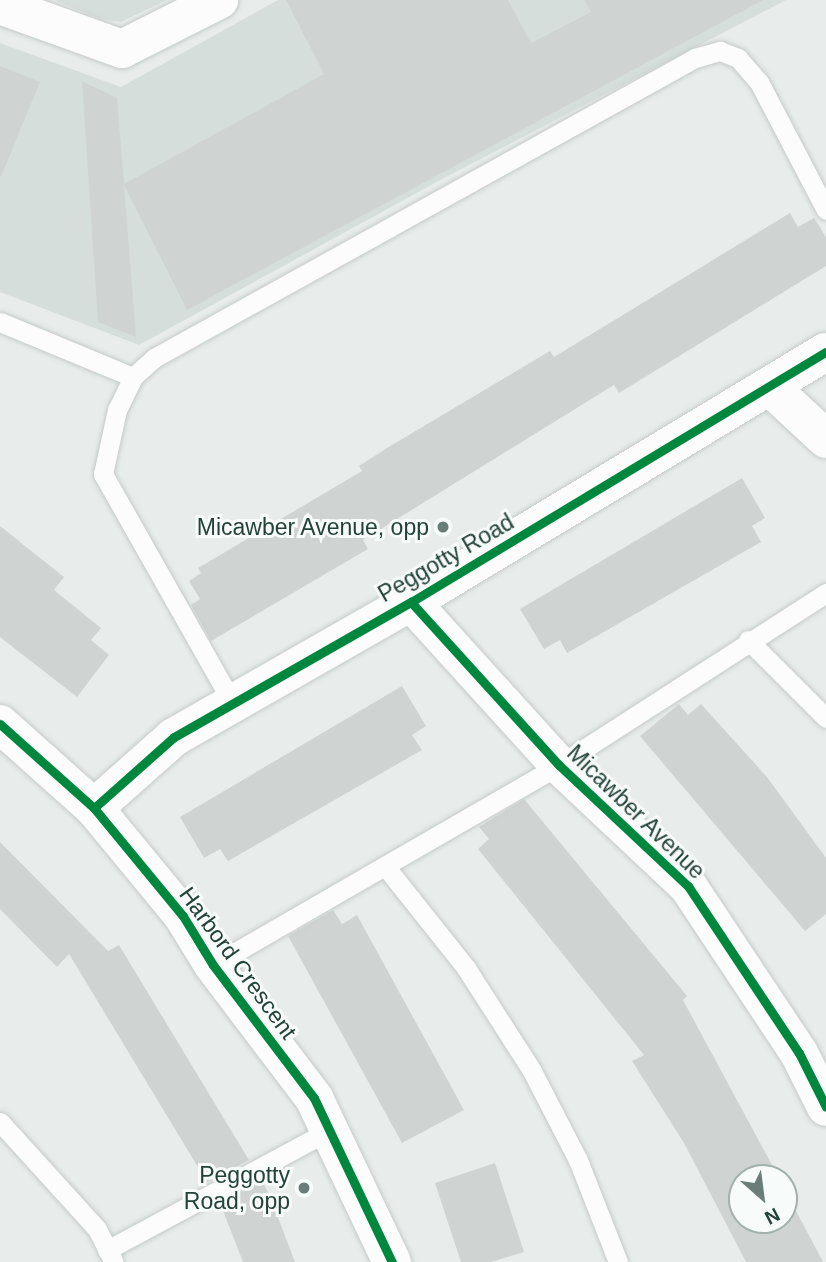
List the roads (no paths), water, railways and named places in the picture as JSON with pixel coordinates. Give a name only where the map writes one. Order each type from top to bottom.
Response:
[{"type":"street","points":[[0,5],[122,49],[219,0]]},
{"type":"street","name":"Peggotty Road","points":[[94,808],[174,737],[411,602],[771,388],[826,352]]},
{"type":"street","points":[[771,388],[826,439]]},
{"type":"street","name":"Micawber Avenue","points":[[411,602],[559,765],[688,886],[799,1052],[826,1107]]},
{"type":"street","name":"Harbord Crescent","points":[[0,724],[94,808],[183,916],[213,965],[314,1098],[392,1262]]},
{"type":"lane","points":[[232,702],[103,474],[117,410],[133,377],[155,358],[695,58],[720,51],[738,58],[759,82],[826,210]]},
{"type":"lane","points":[[0,321],[133,377]]},
{"type":"lane","points":[[213,965],[559,765],[748,640],[826,593]]},
{"type":"lane","points":[[748,640],[826,718]]},
{"type":"lane","points":[[386,866],[466,968],[532,1071],[578,1160],[618,1262]]},
{"type":"lane","points":[[0,1122],[97,1229],[110,1256],[330,1130]]},
{"type":"place","name":"Micawber Avenue, opp","points":[[443,527]]},
{"type":"place","name":"Peggotty Road, opp","points":[[304,1188]]}]
